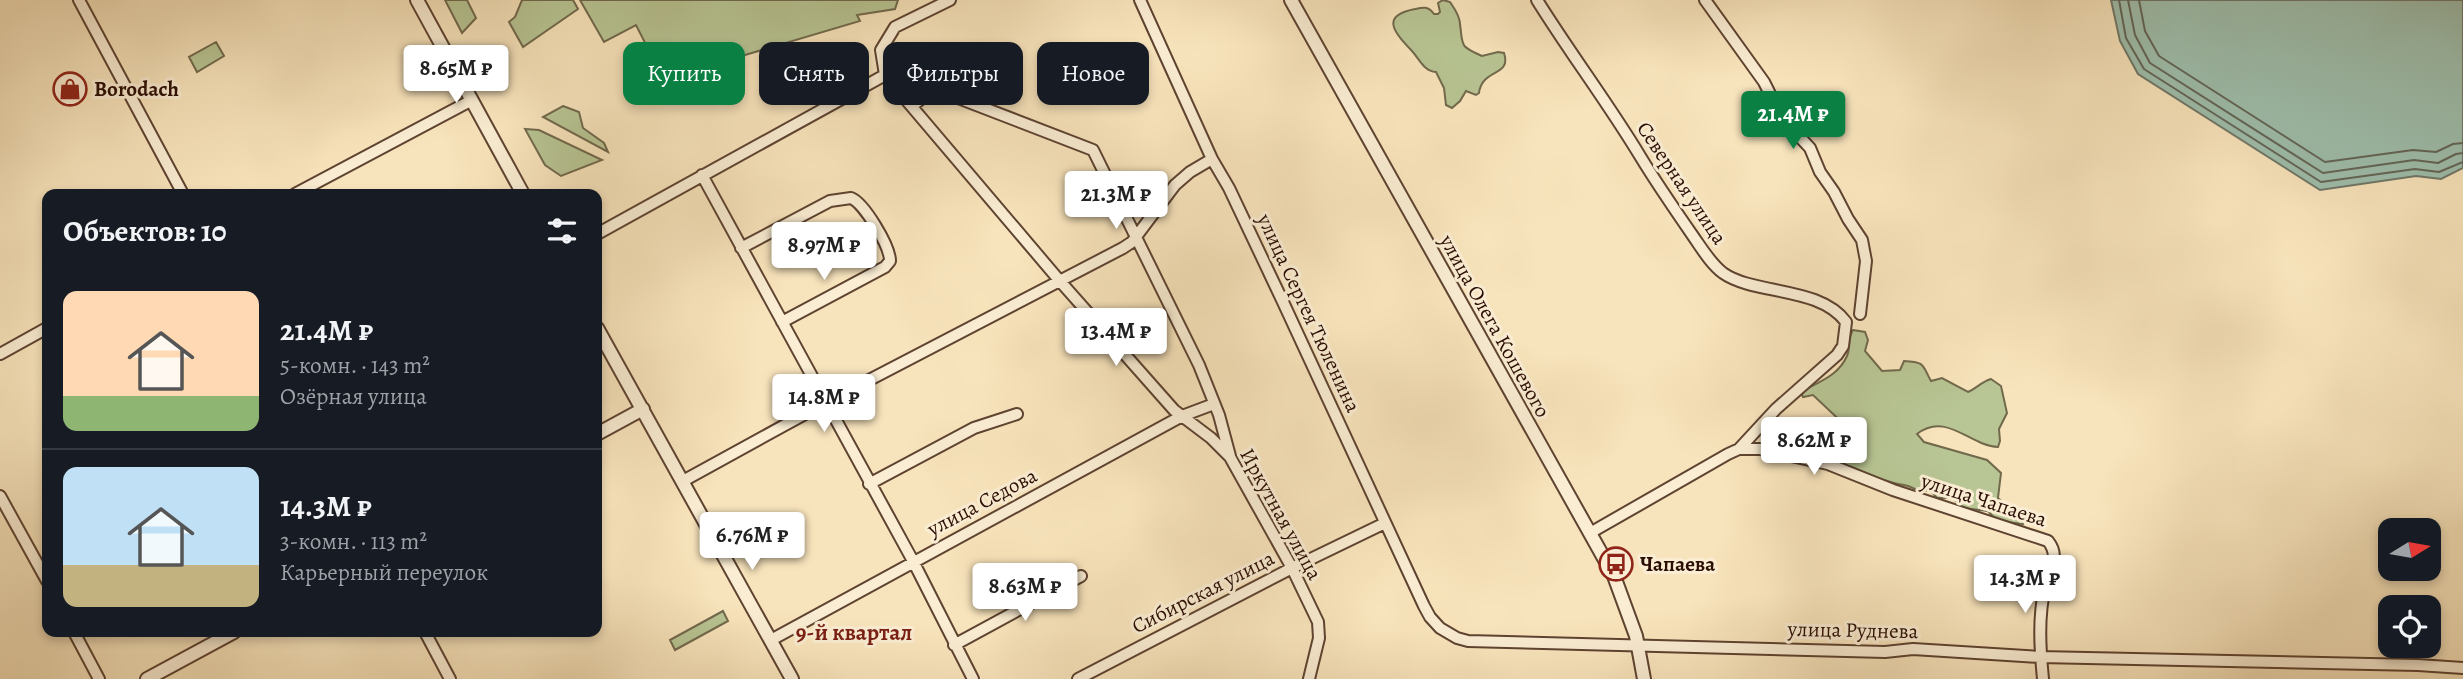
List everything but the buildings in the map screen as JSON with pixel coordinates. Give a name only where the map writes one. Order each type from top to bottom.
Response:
[{"type":"street","points":[[79,0],[180,189]]},
{"type":"street","points":[[417,0],[520,189]]},
{"type":"street","points":[[886,42],[895,27],[950,0]]},
{"type":"street","name":"улица Сергея Тюленина","points":[[1140,0],[1212,159],[1240,210],[1430,617],[1452,636]]},
{"type":"street","name":"улица Олега Кошевого","points":[[1291,0],[1620,588],[1638,645],[1644,679]]},
{"type":"street","name":"Северная улица","points":[[1537,0],[1611,110],[1655,182],[1713,264],[1734,279],[1817,302],[1846,322],[1843,346],[1837,355],[1776,409],[1739,449]]},
{"type":"street","points":[[1705,0],[1768,88],[1782,118],[1810,148],[1820,172],[1862,240],[1866,261],[1860,314]]},
{"type":"street","points":[[602,231],[883,76]]},
{"type":"street","points":[[912,106],[933,91],[940,91],[1090,148],[1097,156],[1199,365],[1230,457]]},
{"type":"street","points":[[304,189],[472,100]]},
{"type":"street","name":"Иркутная улица","points":[[912,106],[1059,280],[1174,410],[1211,438],[1230,457],[1292,568],[1320,627],[1309,679]]},
{"type":"street","points":[[683,481],[825,403],[1123,248],[1132,242],[1175,185],[1212,159]]},
{"type":"street","points":[[702,176],[913,561],[973,679]]},
{"type":"street","points":[[741,248],[830,201],[850,198],[862,205],[889,251],[890,261],[885,267],[782,322]]},
{"type":"street","points":[[0,354],[42,331]]},
{"type":"street","points":[[602,337],[792,679]]},
{"type":"street","name":"улица Седова","points":[[771,640],[1182,416],[1214,404]]},
{"type":"street","points":[[602,431],[643,409]]},
{"type":"street","points":[[869,484],[974,428],[1017,414]]},
{"type":"street","points":[[1590,533],[1739,449]]},
{"type":"street","name":"улица Чапаева","points":[[1739,449],[1772,450],[1828,464],[1893,490],[2048,541],[2053,547],[2054,562],[2043,597],[2040,657]]},
{"type":"street","points":[[0,496],[42,572]]},
{"type":"street","name":"Сибирская улица","points":[[1078,679],[1385,523]]},
{"type":"street","points":[[954,645],[1082,576]]},
{"type":"street","name":"улица Руднева","points":[[1452,636],[1468,641],[1885,652],[1913,649],[2040,657],[2463,668]]},
{"type":"street","points":[[77,637],[99,679]]},
{"type":"street","points":[[147,679],[225,637]]},
{"type":"street","points":[[428,637],[450,679]]},
{"type":"street","points":[[2040,657],[2043,679]]},
{"type":"green space","points":[[445,0],[467,0],[476,18],[462,33]]},
{"type":"green space","points":[[522,0],[573,0],[578,9],[523,47],[509,22],[515,17]]},
{"type":"green space","points":[[580,0],[898,0],[895,9],[857,15],[860,21],[789,42],[759,42],[759,51],[745,55],[745,42],[645,42],[636,25],[604,42]]},
{"type":"green space","points":[[1443,0],[1450,2],[1458,15],[1462,41],[1469,50],[1482,56],[1504,53],[1505,61],[1500,70],[1485,80],[1479,93],[1476,95],[1466,91],[1452,108],[1446,105],[1444,88],[1436,72],[1428,70],[1422,64],[1400,38],[1394,26],[1397,16],[1415,9],[1426,8],[1438,14],[1438,3]]},
{"type":"green space","points":[[216,42],[224,56],[197,72],[189,57]]},
{"type":"green space","points":[[563,106],[579,112],[583,128],[604,143],[608,152],[543,117]]},
{"type":"green space","points":[[525,129],[539,130],[602,160],[561,176],[545,165]]},
{"type":"green space","points":[[1853,330],[1865,332],[1868,340],[1865,351],[1882,371],[1900,370],[1904,361],[1911,361],[1922,365],[1931,381],[1942,378],[1968,392],[1991,379],[2001,386],[2007,413],[1999,429],[1998,447],[1938,426],[1917,434],[1924,442],[1987,460],[2001,473],[1998,498],[2021,518],[2023,524],[1997,521],[1988,511],[1963,508],[1953,498],[1937,498],[1930,490],[1918,490],[1886,481],[1834,460],[1834,455],[1859,445],[1863,436],[1858,430],[1848,428],[1813,395],[1802,395],[1803,391],[1828,377],[1843,363]]},
{"type":"green space","points":[[723,611],[728,621],[675,650],[670,640]]},
{"type":"water","points":[[2111,0],[2463,0],[2463,168],[2441,179],[2416,176],[2320,190],[2138,74],[2120,41]]},
{"type":"place","name":"Borodach","points":[[70,89]]},
{"type":"place","name":"Чапаева","points":[[1616,564]]},
{"type":"district","name":"9-й квартал","points":[[854,632]]}]
